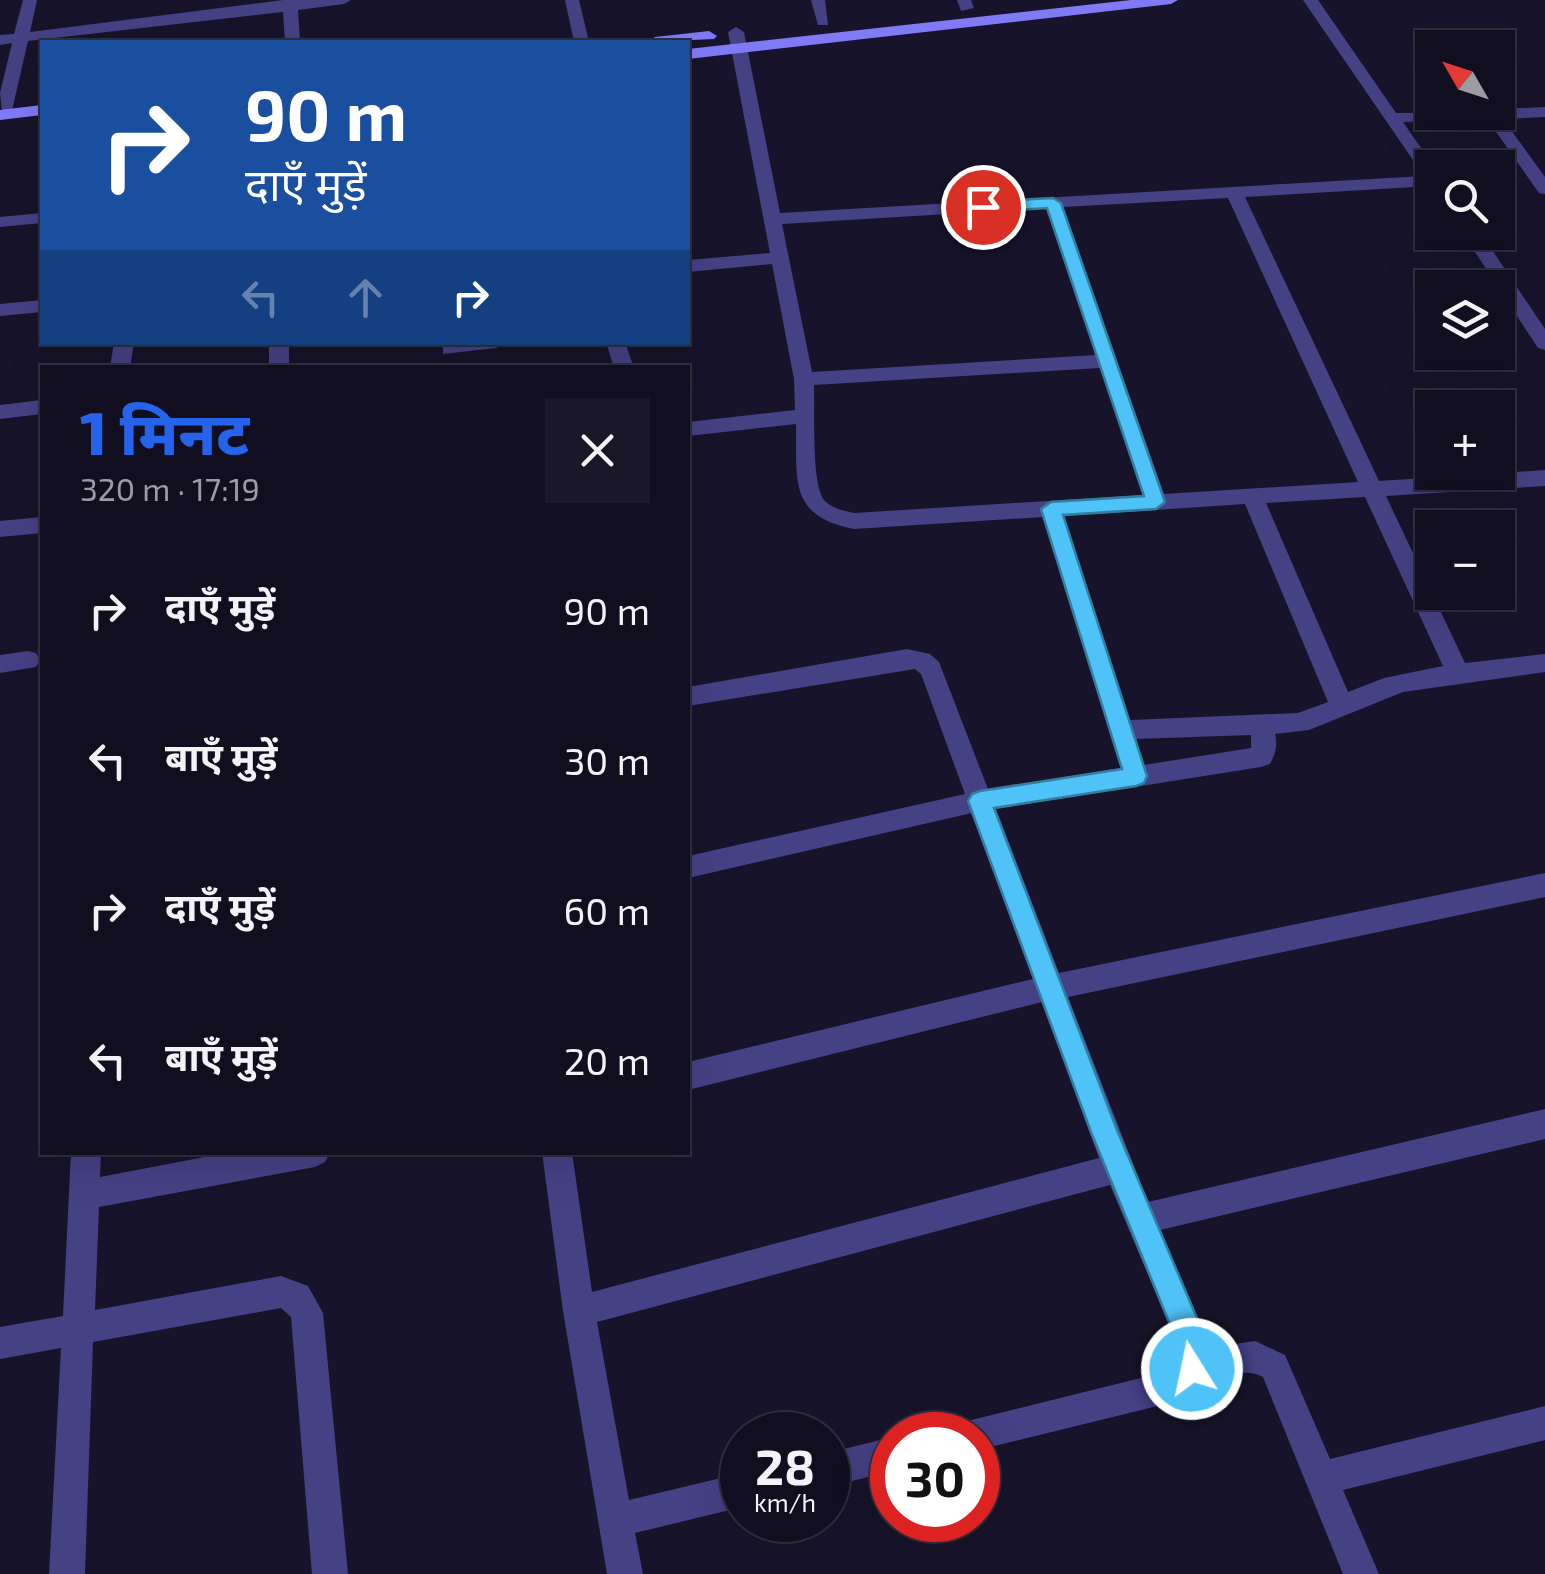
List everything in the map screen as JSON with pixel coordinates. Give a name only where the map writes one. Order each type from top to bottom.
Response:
[{"type":"main road","points":[[690,53],[822,22],[1030,0]]},
{"type":"main road","points":[[690,41],[1171,0]]},
{"type":"main road","points":[[1,120],[40,110]]},
{"type":"main road","points":[[1,120],[40,125]]},
{"type":"street","points":[[1,120],[30,0]]},
{"type":"street","points":[[0,40],[210,7],[344,0]]},
{"type":"street","points":[[572,0],[582,40]]},
{"type":"street","points":[[818,0],[822,22]]},
{"type":"street","points":[[1310,0],[1415,154]]},
{"type":"street","points":[[290,3],[293,40]]},
{"type":"street","points":[[737,40],[804,379],[808,484],[815,504],[834,517],[854,522],[1545,478]]},
{"type":"street","points":[[1515,113],[1545,112]]},
{"type":"street","points":[[1389,118],[1415,117]]},
{"type":"street","points":[[1503,130],[1545,189]]},
{"type":"street","points":[[772,219],[1415,179]]},
{"type":"street","points":[[1234,192],[1375,488],[1458,674]]},
{"type":"street","points":[[1053,203],[1156,502]]},
{"type":"street","points":[[0,222],[40,218]]},
{"type":"street","points":[[1482,250],[1545,344]]},
{"type":"street","points":[[690,266],[780,258]]},
{"type":"street","points":[[0,310],[40,306]]},
{"type":"street","points":[[451,353],[484,345]]},
{"type":"street","points":[[804,379],[1107,361]]},
{"type":"street","points":[[0,412],[40,407]]},
{"type":"street","points":[[690,428],[803,416]]},
{"type":"street","points":[[1252,496],[1341,705]]},
{"type":"street","points":[[1051,509],[1136,776]]},
{"type":"street","points":[[0,529],[40,525]]},
{"type":"street","points":[[690,696],[907,658],[922,661],[931,670],[1048,988],[1118,1168],[1193,1344],[1192,1369]]},
{"type":"street","points":[[0,664],[28,660]]},
{"type":"street","points":[[1121,730],[1298,722],[1323,718],[1341,705],[1385,687],[1545,664]]},
{"type":"street","points":[[690,867],[980,801],[1261,757],[1265,744],[1260,722]]},
{"type":"street","points":[[690,1076],[1048,988],[1545,885]]},
{"type":"street","points":[[1140,1219],[1545,1124]]},
{"type":"street","points":[[67,1574],[86,1155]]},
{"type":"street","points":[[82,1195],[299,1155]]},
{"type":"street","points":[[557,1155],[579,1311],[625,1574]]},
{"type":"street","points":[[579,1311],[1118,1168]]},
{"type":"street","points":[[0,1343],[281,1292],[297,1296],[307,1313],[330,1574]]},
{"type":"street","points":[[1000,1428],[1174,1386],[1192,1369],[1252,1354],[1263,1356],[1274,1366],[1361,1574]]},
{"type":"street","points":[[1322,1478],[1545,1423]]},
{"type":"street","points":[[615,1521],[720,1495]]},
{"type":"route","points":[[983,207],[1053,203],[1156,502],[1051,509],[1136,776],[980,801],[1118,1168],[1193,1344],[1192,1369]]}]
